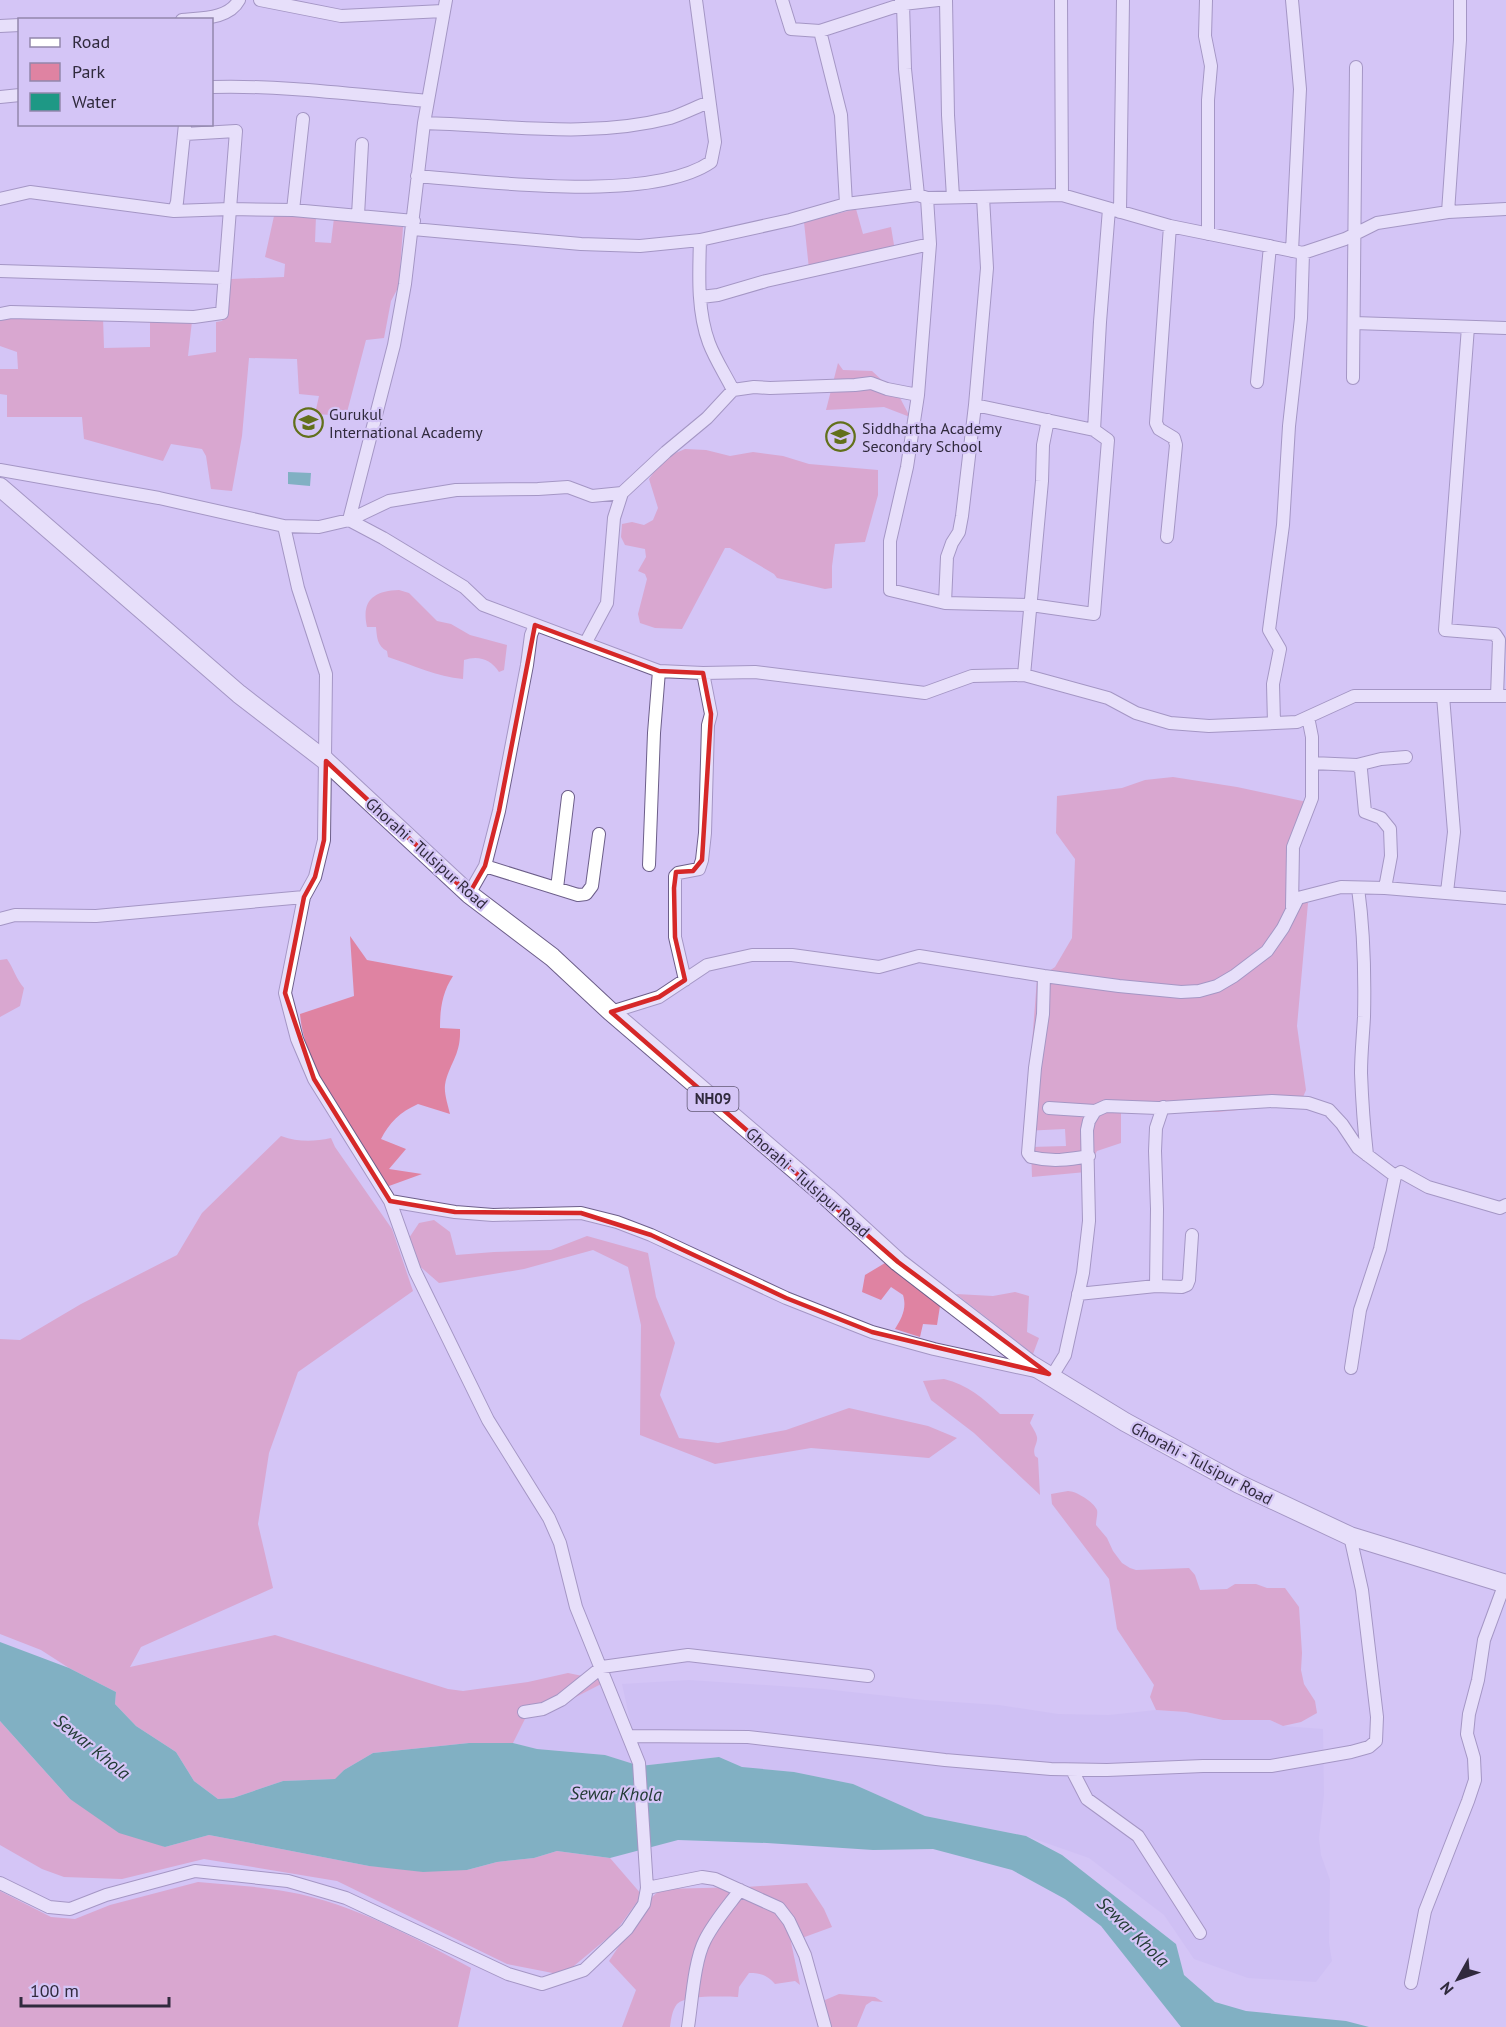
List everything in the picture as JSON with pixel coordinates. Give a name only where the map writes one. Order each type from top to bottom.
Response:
[{"type":"main road","name":"Ghorahi - Tulsipur Road","points":[[0,487],[239,694],[326,760],[469,894],[552,957],[611,1012],[827,1197],[898,1262],[1030,1364],[1125,1422],[1239,1484],[1350,1536],[1506,1583]]},
{"type":"street","points":[[195,18],[228,13],[239,0]]},
{"type":"street","points":[[260,0],[341,16],[445,5],[424,123],[413,225],[394,345],[349,520]]},
{"type":"street","points":[[417,176],[519,184],[598,186],[659,181],[700,170],[711,162],[715,142],[696,0]]},
{"type":"street","points":[[782,0],[792,29],[820,31],[902,2],[938,0]]},
{"type":"street","points":[[946,0],[948,115],[953,197]]},
{"type":"street","points":[[1061,0],[1062,195]]},
{"type":"street","points":[[1094,430],[1100,322],[1114,211],[1123,0]]},
{"type":"street","points":[[1206,0],[1205,36],[1211,66],[1208,100],[1208,234]]},
{"type":"street","points":[[1274,723],[1273,684],[1280,649],[1269,630],[1283,525],[1289,426],[1301,318],[1298,252],[1300,89],[1292,0]]},
{"type":"street","points":[[1448,212],[1460,40],[1460,0]]},
{"type":"street","points":[[902,2],[905,69],[930,244],[918,394],[907,467],[890,541],[890,590],[945,603],[1031,605],[1094,614],[1108,440],[1094,430],[975,405]]},
{"type":"street","points":[[0,26],[18,26]]},
{"type":"street","points":[[820,31],[841,115],[846,204]]},
{"type":"street","points":[[1353,378],[1356,67]]},
{"type":"street","points":[[213,87],[242,87],[429,101]]},
{"type":"street","points":[[0,96],[18,95]]},
{"type":"street","points":[[424,123],[536,129],[608,128],[672,117],[709,102]]},
{"type":"street","points":[[293,210],[303,119]]},
{"type":"street","points":[[0,314],[11,312],[194,317],[222,313],[236,131],[185,129],[174,211]]},
{"type":"street","points":[[358,215],[362,144]]},
{"type":"street","points":[[0,199],[30,192],[174,211],[293,210],[358,215],[413,225],[593,244],[640,246],[700,240],[790,220],[846,204],[922,196],[1062,195],[1170,226],[1298,252],[1354,234],[1377,223],[1448,212],[1506,209]]},
{"type":"street","points":[[945,603],[947,557],[959,532],[963,516],[975,405],[987,268],[983,196]]},
{"type":"street","points":[[1167,537],[1176,446],[1174,438],[1159,429],[1156,423],[1170,226]]},
{"type":"street","points":[[700,240],[701,315],[709,343],[733,390]]},
{"type":"street","points":[[701,297],[718,296],[766,281],[930,244]]},
{"type":"street","points":[[1257,382],[1270,246]]},
{"type":"street","points":[[0,271],[223,278]]},
{"type":"street","points":[[1354,323],[1506,328]]},
{"type":"street","points":[[349,520],[464,587],[483,605],[659,671],[755,672],[925,693],[972,676],[1024,675],[1108,698],[1136,713],[1170,723],[1209,726],[1297,722],[1354,696],[1502,696],[1499,640],[1495,634],[1444,630],[1468,327]]},
{"type":"street","points":[[586,642],[607,603],[614,518],[622,493],[707,418],[733,390],[754,387],[871,383],[887,389],[918,394]]},
{"type":"street","points":[[1024,675],[1042,481],[1043,445],[1048,420]]},
{"type":"street","points":[[0,470],[159,498],[284,526],[319,526],[349,520],[389,501],[456,490],[568,487],[592,496],[622,493]]},
{"type":"street","points":[[0,1883],[49,1907],[70,1909],[106,1894],[195,1871],[288,1881],[346,1898],[508,1974],[542,1984],[584,1970],[627,1929],[644,1904],[647,1888],[639,1763],[576,1607],[555,1530],[488,1420],[415,1271],[390,1201],[314,1079],[297,1039],[285,993],[304,897],[315,877],[324,840],[326,674],[298,588],[284,526]]},
{"type":"street","points":[[469,894],[484,866],[499,810],[528,665],[531,635],[535,625]]},
{"type":"street","points":[[649,865],[654,733],[659,671]]},
{"type":"street","points":[[685,980],[675,937],[674,888],[675,876],[678,873],[699,868],[702,860],[708,725],[711,714],[703,673]]},
{"type":"street","points":[[1443,696],[1454,832],[1447,892]]},
{"type":"street","points":[[1292,907],[1293,847],[1312,798],[1311,737],[1308,717]]},
{"type":"street","points":[[1312,763],[1358,765],[1381,759],[1406,757]]},
{"type":"street","points":[[1358,765],[1361,770],[1365,812],[1381,818],[1390,829],[1391,856],[1385,888]]},
{"type":"street","points":[[557,888],[568,797]]},
{"type":"street","points":[[484,866],[578,895],[586,894],[592,886],[598,834]]},
{"type":"street","points":[[611,1012],[659,997],[707,965],[752,955],[792,955],[879,967],[920,956],[1044,976],[1180,992],[1199,991],[1217,986],[1267,951],[1298,898],[1311,894],[1341,887],[1447,892],[1506,898]]},
{"type":"street","points":[[1358,888],[1363,928],[1361,1072],[1367,1155]]},
{"type":"street","points":[[0,919],[15,915],[96,916],[304,897]]},
{"type":"street","points":[[1044,976],[1043,1014],[1035,1068],[1028,1153],[1031,1157],[1049,1161],[1089,1156]]},
{"type":"street","points":[[1049,1108],[1095,1111],[1106,1106],[1163,1107],[1272,1101],[1308,1103],[1329,1110],[1342,1124],[1358,1148],[1395,1176]]},
{"type":"street","points":[[1156,1286],[1155,1151],[1156,1128],[1163,1107]]},
{"type":"street","points":[[390,1201],[455,1212],[493,1215],[581,1213],[617,1222],[651,1235],[786,1298],[872,1332],[934,1349],[1050,1375],[1065,1356],[1083,1273],[1089,1221],[1087,1130],[1095,1111]]},
{"type":"street","points":[[1351,1368],[1360,1310],[1380,1249],[1395,1176],[1401,1172],[1428,1187],[1445,1193],[1500,1208],[1506,1205]]},
{"type":"street","points":[[1078,1294],[1187,1285],[1192,1235]]},
{"type":"street","points":[[630,1736],[748,1737],[945,1760],[1072,1770],[1271,1766],[1337,1756],[1369,1747],[1376,1741],[1377,1717],[1362,1590],[1350,1536]]},
{"type":"street","points":[[1411,1983],[1425,1911],[1475,1780],[1474,1758],[1467,1734],[1469,1714],[1478,1680],[1484,1640],[1506,1583]]},
{"type":"street","points":[[524,1712],[543,1709],[561,1700],[602,1667],[688,1655],[868,1676]]},
{"type":"street","points":[[1072,1770],[1087,1799],[1138,1836],[1200,1933]]},
{"type":"street","points":[[647,1888],[702,1877],[715,1879],[779,1908],[789,1921],[805,1955],[825,2027]]},
{"type":"street","points":[[688,2027],[704,1942],[714,1924],[740,1890]]},
{"type":"highlighted area","points":[[535,625],[659,671],[703,673],[711,714],[702,860],[693,871],[676,872],[674,888],[675,937],[685,980],[659,997],[611,1012],[898,1262],[1049,1374],[872,1332],[786,1298],[651,1235],[581,1213],[455,1212],[390,1201],[314,1079],[285,993],[304,897],[315,877],[324,840],[326,761],[469,894],[485,866],[499,811]]},
{"type":"shaded area","points":[[689,1680],[824,1689],[924,1700],[999,1705],[1058,1714],[1109,1715],[1156,1710],[1186,1712],[1223,1720],[1270,1720],[1283,1726],[1323,1729],[1324,1795],[1319,1838],[1321,1855],[1330,1880],[1329,1943],[1332,1961],[1316,1982],[1248,1978],[1194,1959],[1164,1915],[1089,1858],[1026,1836],[925,1816],[853,1784],[794,1772],[742,1767],[719,1757],[640,1766],[605,1755],[537,1749],[513,1743],[526,1717],[572,1699],[607,1681],[639,1762],[622,1684]]},
{"type":"green space","points":[[856,209],[863,234],[891,227],[895,251],[809,269],[804,222]]},
{"type":"green space","points":[[274,216],[316,216],[315,242],[331,243],[334,218],[403,227],[399,286],[391,301],[384,338],[366,340],[346,416],[315,414],[319,396],[299,394],[297,359],[249,358],[242,436],[232,491],[211,489],[206,456],[202,449],[171,444],[163,461],[84,439],[82,417],[7,417],[7,395],[0,394],[0,369],[18,369],[17,352],[0,346],[0,319],[11,314],[103,317],[104,348],[150,347],[150,319],[192,321],[188,356],[216,352],[216,322],[222,321],[226,315],[231,279],[284,277],[285,264],[265,257]]},
{"type":"green space","points":[[838,363],[843,370],[872,371],[899,396],[910,417],[884,407],[826,410]]},
{"type":"green space","points":[[685,449],[706,450],[730,456],[753,452],[783,456],[809,464],[878,470],[878,495],[865,542],[835,544],[832,588],[825,589],[777,578],[730,548],[725,548],[682,629],[655,628],[640,623],[638,614],[647,579],[645,574],[638,571],[646,557],[645,549],[625,545],[621,537],[622,524],[632,522],[644,525],[653,520],[658,508],[649,479],[664,458]]},
{"type":"green space","points":[[399,590],[409,593],[437,621],[451,624],[470,635],[507,645],[504,670],[499,672],[484,659],[469,659],[464,660],[463,679],[453,678],[388,657],[387,651],[378,641],[376,627],[367,627],[366,610],[371,599],[376,595]]},
{"type":"green space","points":[[1173,777],[1237,787],[1307,802],[1286,890],[1308,903],[1297,1026],[1306,1090],[1298,1109],[1271,1107],[1217,1112],[1121,1112],[1121,1143],[1097,1151],[1086,1172],[1032,1177],[1031,1147],[1066,1146],[1065,1129],[1023,1131],[1037,979],[1055,967],[1072,938],[1075,859],[1056,833],[1057,796],[1122,788],[1145,780]]},
{"type":"green space","points":[[350,936],[367,960],[453,976],[442,1001],[440,1028],[460,1029],[459,1046],[445,1085],[450,1114],[418,1104],[396,1118],[381,1139],[406,1149],[389,1169],[422,1174],[378,1190],[342,1124],[315,1066],[305,1041],[300,1014],[354,996]]},
{"type":"green space","points":[[7,959],[24,988],[20,1006],[0,1017],[0,960]]},
{"type":"green space","points":[[281,1136],[306,1141],[331,1138],[392,1229],[413,1291],[298,1372],[269,1453],[258,1524],[273,1588],[141,1647],[130,1667],[275,1635],[448,1689],[463,1691],[528,1682],[568,1673],[607,1681],[572,1699],[526,1717],[513,1743],[469,1743],[373,1753],[344,1770],[336,1779],[283,1781],[233,1798],[218,1799],[194,1781],[176,1752],[136,1726],[115,1704],[116,1692],[69,1668],[41,1650],[0,1634],[0,1339],[20,1340],[81,1304],[177,1255],[202,1213]]},
{"type":"green space","points":[[434,1220],[450,1232],[456,1255],[551,1250],[587,1236],[648,1253],[656,1297],[675,1343],[660,1395],[679,1438],[718,1443],[786,1430],[849,1408],[928,1426],[957,1438],[929,1458],[811,1448],[715,1464],[640,1435],[641,1325],[628,1267],[593,1250],[524,1269],[439,1283],[416,1263],[409,1238],[419,1223]]},
{"type":"green space","points":[[885,1263],[900,1272],[940,1306],[937,1325],[923,1324],[920,1337],[895,1329],[903,1313],[903,1295],[891,1287],[881,1300],[862,1292],[865,1275]]},
{"type":"green space","points":[[1015,1292],[1029,1296],[1027,1332],[1039,1338],[1033,1354],[956,1294],[993,1296]]},
{"type":"green space","points":[[944,1379],[975,1393],[1000,1414],[1034,1414],[1030,1423],[1037,1437],[1034,1453],[1038,1458],[1040,1495],[974,1433],[931,1400],[923,1381]]},
{"type":"green space","points":[[1068,1491],[1084,1498],[1095,1507],[1096,1525],[1122,1563],[1130,1568],[1136,1570],[1189,1568],[1195,1575],[1200,1590],[1227,1589],[1235,1584],[1285,1588],[1299,1607],[1301,1670],[1304,1684],[1315,1701],[1317,1713],[1301,1722],[1283,1726],[1270,1720],[1223,1720],[1186,1712],[1156,1710],[1150,1697],[1154,1685],[1117,1629],[1109,1579],[1052,1504],[1051,1494]]},
{"type":"green space","points":[[0,1721],[70,1799],[165,1847],[209,1835],[369,1866],[467,1870],[497,1862],[534,1858],[557,1851],[610,1858],[642,1895],[616,1931],[563,1975],[507,1964],[337,1881],[204,1859],[122,1879],[64,1877],[42,1869],[0,1845]]},
{"type":"green space","points":[[198,1882],[278,1890],[336,1904],[383,1923],[471,1968],[458,2027],[0,2027],[0,1891],[51,1917],[75,1919],[110,1905]]},
{"type":"green space","points":[[807,1883],[824,1909],[832,1927],[791,1942],[800,1985],[795,1981],[775,1984],[764,1975],[749,1973],[739,1987],[738,1997],[697,1997],[677,2004],[670,2027],[622,2027],[636,1990],[609,1961],[651,1898],[661,1889]]},
{"type":"green space","points":[[839,1994],[875,1997],[883,2002],[872,2001],[866,2005],[857,2027],[827,2027],[825,2000]]},
{"type":"water","points":[[288,472],[311,473],[310,486],[288,484]]},
{"type":"water","name":"Sewar Khola","points":[[0,1642],[69,1668],[116,1692],[115,1704],[136,1726],[176,1752],[194,1781],[218,1799],[233,1798],[283,1781],[335,1779],[344,1770],[373,1753],[469,1743],[513,1743],[537,1749],[605,1755],[640,1766],[719,1757],[742,1767],[794,1772],[853,1784],[925,1816],[1026,1836],[1062,1855],[1176,1944],[1184,1975],[1215,2002],[1246,2011],[1346,2021],[1369,2027],[1181,2027],[1101,1926],[1065,1899],[1012,1870],[933,1849],[873,1850],[678,1840],[610,1858],[557,1851],[534,1858],[497,1862],[467,1870],[423,1872],[369,1866],[209,1835],[165,1847],[119,1833],[70,1799],[0,1721]]},
{"type":"place","name":"Gurukul International Academy","points":[[308,423]]},
{"type":"place","name":"Siddhartha Academy Secondary School","points":[[841,437]]}]
